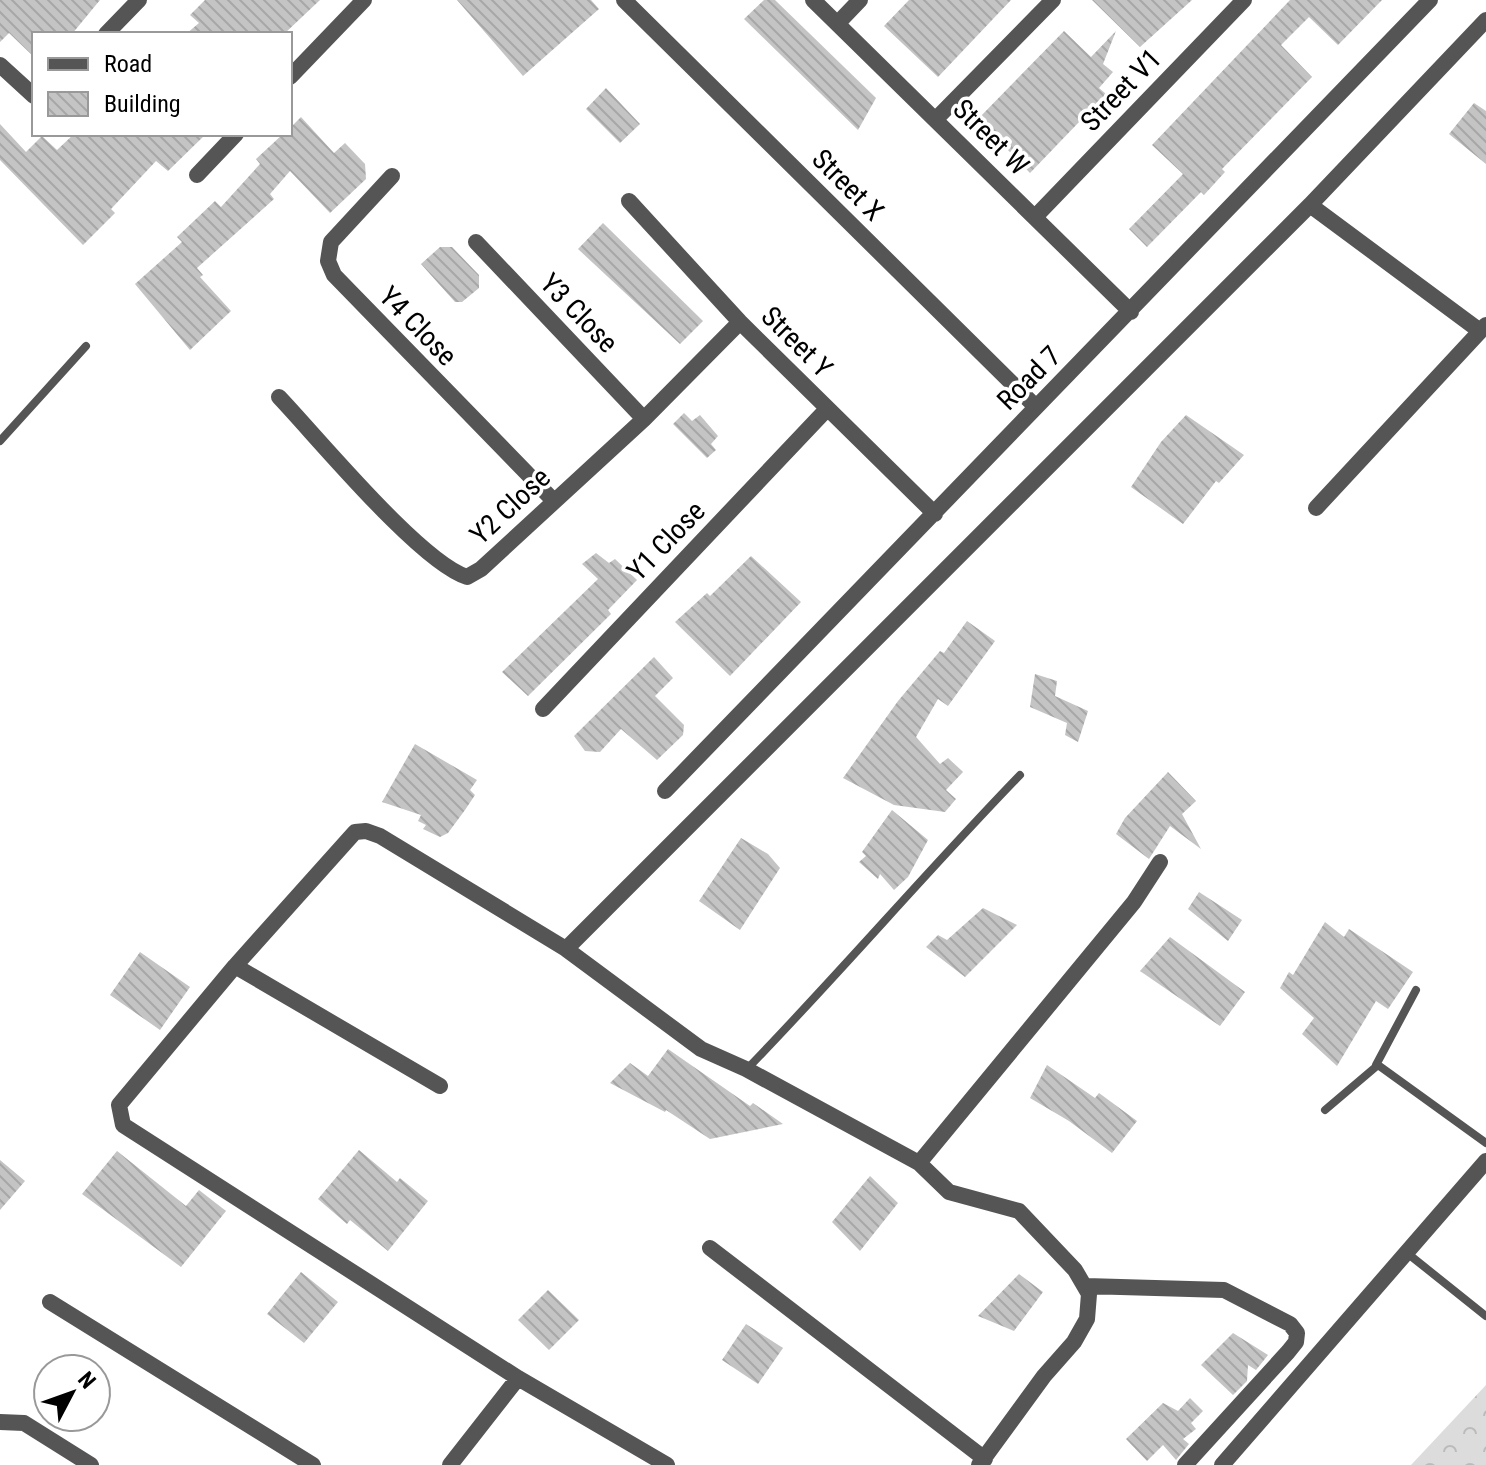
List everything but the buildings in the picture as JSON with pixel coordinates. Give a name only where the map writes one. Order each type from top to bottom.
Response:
[{"type":"street","points":[[108,32],[139,0]]},
{"type":"street","points":[[292,75],[364,0]]},
{"type":"street","name":"Street X","points":[[624,0],[1036,407]]},
{"type":"street","name":"Street W","points":[[813,0],[1131,312]]},
{"type":"street","points":[[838,23],[860,0]]},
{"type":"street","points":[[936,119],[1053,0]]},
{"type":"street","name":"Street V1","points":[[1035,217],[1244,0]]},
{"type":"street","name":"Road 7","points":[[665,791],[1430,0]]},
{"type":"street","points":[[566,949],[1310,205],[1486,20]]},
{"type":"street","points":[[0,65],[32,94]]},
{"type":"street","points":[[197,175],[234,136]]},
{"type":"street","name":"Y4 Close","points":[[392,176],[331,242],[328,261],[334,275],[553,500]]},
{"type":"street","name":"Street Y","points":[[629,201],[740,322],[935,514]]},
{"type":"street","points":[[1310,205],[1483,328],[1316,508]]},
{"type":"street","name":"Y3 Close","points":[[476,242],[644,419]]},
{"type":"street","name":"Y2 Close","points":[[279,397],[410,536],[456,573],[467,577],[481,569],[644,419],[740,322]]},
{"type":"street","name":"Y1 Close","points":[[543,709],[827,409]]},
{"type":"street","points":[[667,1465],[518,1378],[123,1125],[119,1105],[341,846],[355,832],[366,831],[566,949],[701,1049],[746,1069],[919,1163],[949,1192],[1019,1211],[1086,1286],[1090,1308],[1074,1342],[1044,1376],[982,1462],[710,1248]]},
{"type":"street","points":[[919,1163],[1134,902],[1160,862]]},
{"type":"street","points":[[235,966],[440,1086]]},
{"type":"street","points":[[1222,1465],[1486,1161]]},
{"type":"street","points":[[1086,1286],[1224,1290],[1290,1324],[1297,1333],[1296,1342],[1288,1352],[1185,1465]]},
{"type":"street","points":[[50,1302],[313,1465]]},
{"type":"street","points":[[450,1465],[518,1378]]},
{"type":"street","points":[[0,1422],[24,1423],[91,1465]]},
{"type":"lane","points":[[0,441],[86,346]]},
{"type":"lane","points":[[746,1069],[848,965],[924,873],[1020,775]]},
{"type":"lane","points":[[1325,1110],[1376,1065],[1416,990]]},
{"type":"lane","points":[[1376,1065],[1385,1068],[1486,1143]]},
{"type":"lane","points":[[1407,1252],[1486,1316]]},
{"type":"green space","points":[[1486,1385],[1486,1465],[1411,1465]]}]
